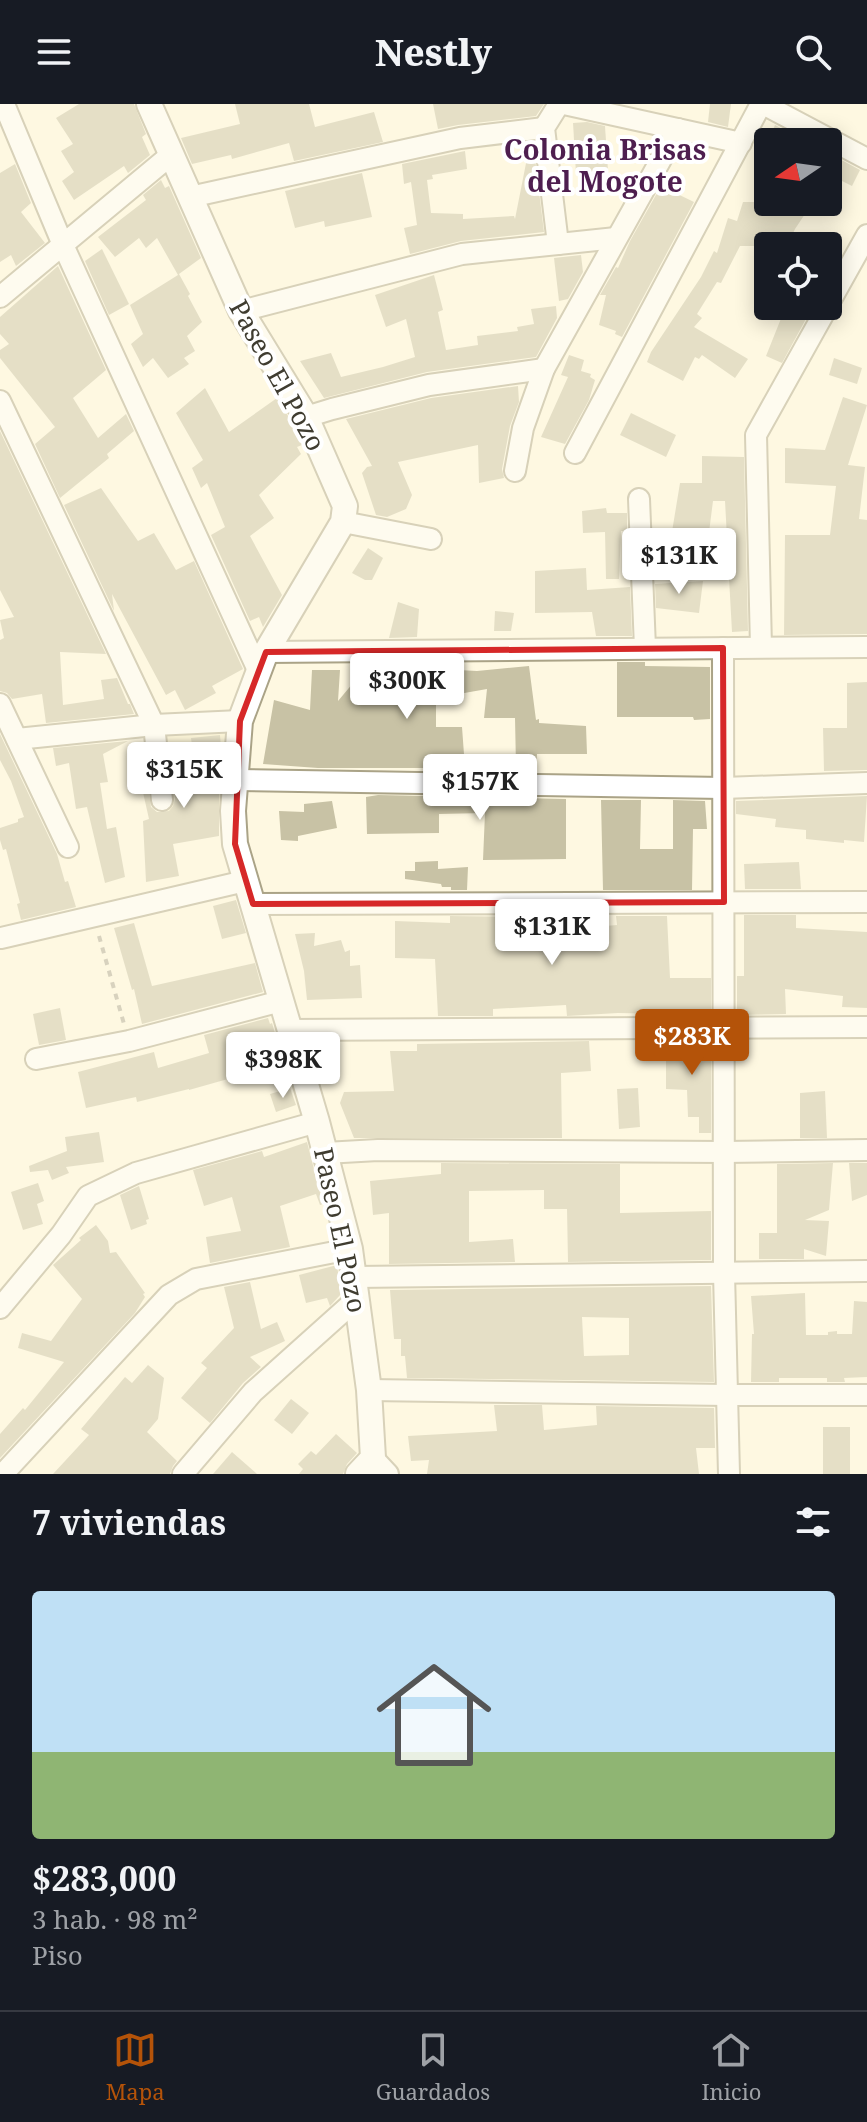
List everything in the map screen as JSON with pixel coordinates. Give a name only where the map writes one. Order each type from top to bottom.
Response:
[{"type":"street","points":[[4,104],[63,245],[262,661],[645,648],[867,647]]},
{"type":"street","name":"Paseo El Pozo","points":[[149,104],[241,311],[306,417],[345,506],[343,522],[262,661],[240,721],[235,780],[235,844],[317,1122],[350,1249],[369,1390],[373,1469]]},
{"type":"street","points":[[558,244],[544,128],[561,104],[741,143]]},
{"type":"street","points":[[575,453],[762,104],[867,159]]},
{"type":"street","points":[[190,197],[460,138],[544,128]]},
{"type":"street","points":[[515,471],[523,428],[544,369],[678,129]]},
{"type":"street","points":[[0,297],[172,154]]},
{"type":"street","points":[[842,281],[867,235]]},
{"type":"street","points":[[241,311],[462,254],[616,238]]},
{"type":"street","points":[[761,647],[756,435],[820,320]]},
{"type":"street","points":[[306,417],[429,385],[544,369]]},
{"type":"street","points":[[0,401],[154,725],[162,800]]},
{"type":"street","points":[[639,499],[645,648]]},
{"type":"street","points":[[343,522],[431,539]]},
{"type":"street","points":[[723,648],[724,1273],[729,1474]]},
{"type":"street","points":[[0,704],[68,847]]},
{"type":"street","points":[[17,739],[154,725],[240,721]]},
{"type":"street","points":[[235,780],[723,788],[867,783]]},
{"type":"street","points":[[1,938],[93,916],[249,892],[867,902]]},
{"type":"street","points":[[36,1059],[129,1041],[281,1001]]},
{"type":"street","points":[[290,1030],[867,1027]]},
{"type":"street","points":[[0,1308],[61,1235],[88,1196],[136,1173],[317,1122]]},
{"type":"street","points":[[325,1153],[378,1150],[867,1150]]},
{"type":"street","points":[[3,1474],[169,1295],[196,1279],[350,1249]]},
{"type":"street","points":[[183,1474],[253,1392],[357,1288],[724,1273],[867,1271]]},
{"type":"street","points":[[369,1390],[867,1395]]},
{"type":"path","points":[[93,916],[129,1041]]},
{"type":"highlighted area","points":[[723,648],[724,902],[253,904],[235,844],[240,721],[266,652]]},
{"type":"shaded area","points":[[227,732],[224,807],[167,815],[156,733]]},
{"type":"building","points":[[79,104],[134,104],[146,134],[142,137],[150,155],[128,173],[124,166],[74,200],[62,181],[74,172],[61,151],[73,144],[56,118]]},
{"type":"building","points":[[235,104],[309,104],[315,127],[374,112],[383,142],[294,161],[289,143],[232,159],[231,155],[192,164],[181,138],[240,124]]},
{"type":"building","points":[[433,104],[544,104],[536,116],[438,129]]},
{"type":"building","points":[[710,104],[731,104],[728,127],[708,122]]},
{"type":"building","points":[[573,123],[605,126],[608,171],[576,173]]},
{"type":"building","points":[[533,142],[544,232],[461,241],[410,254],[404,228],[417,225],[411,182],[404,184],[402,164],[465,151],[467,169],[432,175],[433,179],[427,180],[431,213],[463,214],[463,219],[514,216],[515,219],[530,143]]},
{"type":"building","points":[[842,160],[860,170],[852,186],[842,181]]},
{"type":"building","points":[[15,164],[31,203],[21,212],[45,243],[16,266],[11,255],[0,262],[0,173]]},
{"type":"building","points":[[362,173],[372,217],[325,227],[324,221],[295,228],[285,191]]},
{"type":"building","points":[[161,180],[165,188],[169,186],[201,258],[179,274],[202,322],[187,336],[195,351],[184,358],[189,364],[168,378],[153,358],[143,367],[131,344],[143,334],[130,305],[178,275],[157,238],[146,248],[139,238],[115,257],[98,237],[146,200],[143,195]]},
{"type":"building","points":[[661,186],[694,202],[622,337],[615,334],[616,331],[599,325],[606,295],[600,295],[618,268]]},
{"type":"building","points":[[743,202],[754,202],[754,216],[804,216],[794,232],[754,232],[754,246],[740,246],[721,283],[717,282],[697,314],[702,318],[694,327],[748,359],[735,378],[702,355],[699,359],[695,357],[683,381],[647,362],[714,251],[717,253],[728,218],[737,221]]},
{"type":"building","points":[[102,249],[129,304],[109,315],[85,261]]},
{"type":"building","points":[[581,255],[583,272],[568,299],[559,301],[554,258]]},
{"type":"building","points":[[58,266],[106,370],[73,398],[98,438],[126,414],[134,431],[107,454],[109,458],[60,498],[35,444],[55,427],[0,358],[0,350],[9,344],[0,334],[0,317]]},
{"type":"building","points":[[434,275],[443,310],[438,312],[446,350],[478,345],[477,336],[518,331],[517,327],[534,324],[531,309],[556,306],[557,318],[536,357],[427,372],[324,398],[300,361],[331,353],[341,377],[415,357],[406,319],[386,327],[375,295]]},
{"type":"building","points":[[780,320],[805,320],[782,363],[766,356]]},
{"type":"building","points":[[569,355],[584,360],[581,371],[591,374],[590,377],[595,380],[589,400],[565,444],[541,437],[568,377],[561,375]]},
{"type":"building","points":[[834,358],[862,368],[857,384],[829,375]]},
{"type":"building","points":[[518,386],[519,402],[510,426],[502,469],[504,478],[479,483],[478,445],[398,462],[412,495],[406,509],[387,517],[376,515],[362,473],[372,466],[346,419],[431,398]]},
{"type":"building","points":[[205,388],[229,432],[277,398],[302,445],[297,447],[301,454],[259,495],[274,518],[250,536],[282,595],[263,627],[259,617],[250,621],[211,535],[225,527],[207,483],[201,488],[192,468],[203,460],[176,413]]},
{"type":"building","points":[[843,397],[867,405],[848,465],[865,467],[859,519],[867,520],[867,634],[784,635],[785,535],[830,535],[836,486],[785,483],[785,448],[825,450]]},
{"type":"building","points":[[631,413],[676,435],[666,457],[620,435]]},
{"type":"building","points":[[0,431],[106,654],[60,652],[63,705],[104,699],[101,680],[117,678],[134,714],[46,723],[42,694],[12,699],[0,691],[0,640],[4,638],[0,620],[14,617],[0,590]]},
{"type":"building","points":[[702,456],[744,457],[748,631],[732,632],[731,556],[728,556],[725,501],[713,501],[706,556],[668,556],[680,483],[702,483]]},
{"type":"building","points":[[101,488],[138,541],[154,533],[176,570],[194,561],[243,669],[212,686],[216,693],[185,710],[175,690],[166,695],[112,594],[114,611],[64,505]]},
{"type":"building","points":[[606,508],[607,513],[627,513],[627,531],[621,531],[619,579],[606,579],[605,532],[583,533],[582,511]]},
{"type":"building","points":[[368,548],[383,558],[372,580],[352,573]]},
{"type":"building","points":[[586,568],[587,590],[630,587],[632,636],[596,636],[592,612],[535,613],[535,571]]},
{"type":"building","points":[[703,581],[699,613],[656,608],[655,584]]},
{"type":"building","points":[[398,602],[419,609],[417,637],[389,638]]},
{"type":"building","points":[[495,611],[514,613],[511,631],[494,631]]},
{"type":"building","points":[[617,662],[645,662],[645,666],[710,667],[710,719],[617,717]]},
{"type":"building","points":[[529,666],[536,720],[539,719],[539,723],[586,726],[587,754],[537,754],[536,767],[516,766],[515,718],[484,718],[487,689],[436,698],[436,727],[462,727],[465,768],[318,768],[263,764],[274,700],[310,710],[312,670],[340,670],[338,701],[364,670],[401,671],[402,667],[477,671]]},
{"type":"building","points":[[867,682],[867,770],[824,771],[823,728],[847,728],[847,683]]},
{"type":"building","points":[[0,734],[57,854],[76,907],[21,920],[17,904],[20,903],[6,849],[3,850],[0,840],[0,828],[24,817],[0,760]]},
{"type":"building","points":[[220,735],[219,836],[173,844],[179,876],[146,882],[143,821],[149,819],[140,771],[146,771],[151,807],[157,812],[169,811],[175,799],[172,770],[195,768],[191,738]]},
{"type":"building","points":[[128,741],[103,754],[108,782],[100,783],[107,829],[116,827],[125,877],[105,883],[87,807],[76,809],[69,763],[56,766],[53,748]]},
{"type":"building","points":[[867,796],[864,842],[806,839],[806,830],[775,827],[776,819],[736,814],[736,801]]},
{"type":"building","points":[[366,797],[566,799],[566,859],[483,860],[485,813],[439,814],[439,833],[367,834]]},
{"type":"building","points":[[601,800],[641,800],[640,849],[673,849],[673,800],[705,801],[707,829],[693,829],[692,890],[603,890]]},
{"type":"building","points":[[332,801],[337,828],[298,836],[298,841],[281,840],[279,811],[304,812],[304,804]]},
{"type":"building","points":[[438,861],[438,869],[468,867],[467,890],[451,890],[451,887],[442,887],[441,884],[405,879],[405,871],[415,871],[415,862]]},
{"type":"building","points":[[799,862],[801,889],[745,889],[744,864]]},
{"type":"building","points":[[236,900],[246,933],[222,939],[213,906]]},
{"type":"building","points":[[744,915],[796,915],[796,928],[867,932],[867,1008],[842,1007],[843,996],[785,989],[786,1014],[737,1015],[737,976],[744,976]]},
{"type":"building","points":[[450,916],[543,917],[543,939],[594,940],[594,927],[617,925],[616,916],[667,916],[670,978],[711,978],[711,1015],[618,1013],[567,1016],[566,1005],[493,1009],[493,1016],[438,1016],[435,959],[395,958],[395,921],[450,923]]},
{"type":"building","points":[[134,923],[152,986],[255,963],[263,992],[142,1024],[114,928]]},
{"type":"building","points":[[315,933],[314,946],[341,940],[345,952],[350,950],[350,966],[360,965],[362,998],[307,1000],[295,934]]},
{"type":"building","points":[[60,1008],[66,1040],[39,1045],[33,1014]]},
{"type":"building","points":[[268,1018],[278,1043],[237,1056],[242,1075],[137,1102],[136,1097],[86,1108],[78,1072],[154,1052],[158,1068],[209,1053],[204,1035]]},
{"type":"building","points":[[589,1041],[591,1071],[561,1073],[562,1138],[354,1138],[340,1103],[344,1092],[394,1091],[390,1051],[417,1051],[417,1044]]},
{"type":"building","points":[[666,1041],[711,1041],[711,1133],[699,1133],[699,1117],[688,1117],[687,1090],[666,1089]]},
{"type":"building","points":[[290,1088],[296,1105],[276,1112],[270,1094]]},
{"type":"building","points":[[638,1088],[640,1127],[619,1129],[617,1089]]},
{"type":"building","points":[[825,1091],[827,1138],[800,1138],[800,1093]]},
{"type":"building","points":[[99,1132],[104,1162],[66,1167],[69,1173],[52,1180],[48,1170],[30,1172],[29,1166],[67,1151],[65,1137]]},
{"type":"building","points":[[307,1142],[323,1204],[320,1205],[316,1194],[280,1206],[290,1247],[210,1263],[206,1237],[241,1231],[232,1197],[204,1206],[193,1170],[262,1151],[264,1157]]},
{"type":"building","points":[[441,1163],[620,1164],[620,1213],[711,1211],[711,1260],[568,1262],[567,1209],[544,1209],[544,1190],[469,1191],[469,1242],[513,1239],[515,1262],[389,1264],[389,1213],[373,1215],[370,1181],[441,1174]]},
{"type":"building","points":[[833,1163],[829,1210],[805,1220],[829,1221],[826,1256],[804,1249],[804,1259],[759,1259],[759,1233],[777,1233],[777,1164]]},
{"type":"building","points":[[849,1163],[867,1163],[867,1195],[852,1201]]},
{"type":"building","points":[[38,1183],[44,1201],[37,1204],[43,1224],[23,1230],[11,1192]]},
{"type":"building","points":[[139,1186],[149,1219],[146,1220],[147,1224],[131,1230],[120,1195]]},
{"type":"building","points":[[96,1225],[108,1241],[110,1253],[116,1252],[145,1297],[135,1313],[0,1458],[0,1434],[23,1408],[25,1410],[64,1362],[18,1348],[22,1333],[51,1341],[82,1299],[53,1265]]},
{"type":"building","points":[[337,1265],[341,1294],[330,1306],[327,1298],[306,1303],[299,1275]]},
{"type":"building","points":[[250,1282],[261,1329],[277,1322],[285,1341],[250,1357],[261,1367],[243,1383],[210,1423],[181,1398],[207,1368],[201,1363],[234,1328],[224,1287]]},
{"type":"building","points":[[711,1286],[714,1382],[407,1378],[405,1356],[401,1356],[401,1339],[394,1339],[390,1290]],"holes":[[[582,1317],[629,1318],[629,1355],[584,1356]]]},
{"type":"building","points":[[805,1293],[806,1335],[828,1335],[828,1332],[837,1331],[837,1334],[852,1334],[854,1301],[867,1302],[867,1377],[844,1378],[845,1382],[827,1382],[827,1378],[779,1378],[779,1382],[751,1382],[754,1334],[751,1296]]},
{"type":"building","points":[[148,1365],[164,1378],[158,1419],[147,1432],[177,1461],[170,1474],[53,1474],[89,1435],[81,1429],[125,1377],[132,1383]]},
{"type":"building","points":[[291,1399],[309,1413],[292,1434],[274,1420]]},
{"type":"building","points":[[494,1405],[542,1405],[544,1430],[597,1425],[596,1406],[714,1408],[715,1448],[696,1448],[699,1474],[427,1474],[429,1460],[411,1461],[408,1436],[497,1431]]},
{"type":"building","points":[[823,1427],[850,1427],[850,1474],[823,1474]]},
{"type":"building","points":[[336,1434],[357,1453],[343,1474],[299,1474],[303,1469],[298,1464],[311,1451],[316,1455]]},
{"type":"building","points":[[232,1452],[257,1474],[213,1474]]},
{"type":"district","name":"Colonia Brisas del Mogote","points":[[605,165]]}]
